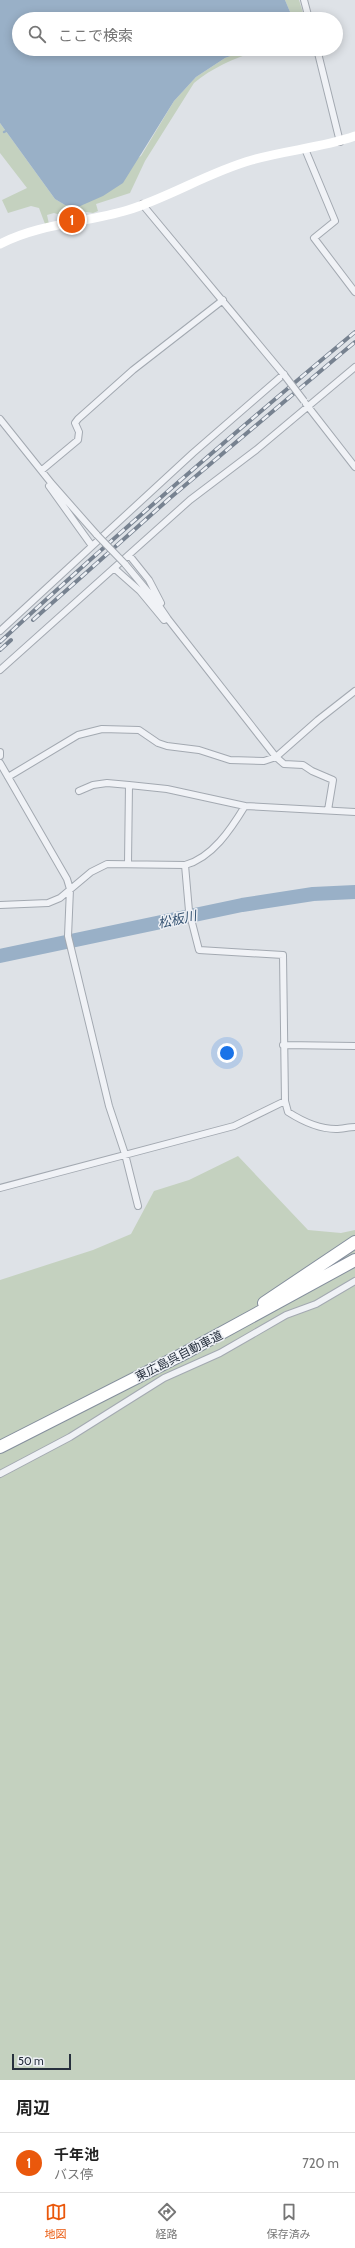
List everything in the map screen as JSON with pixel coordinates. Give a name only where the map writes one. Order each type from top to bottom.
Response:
[{"type":"highway","points":[[183,1354],[321,1266],[355,1242]]},
{"type":"highway","name":"東広島呉自動車道","points":[[0,1447],[183,1354],[274,1306],[355,1260]]},
{"type":"street","points":[[304,0],[307,12]]},
{"type":"street","points":[[318,56],[340,142]]},
{"type":"street","points":[[0,244],[15,236],[38,229],[128,210],[251,160],[340,142],[355,136]]},
{"type":"street","points":[[305,149],[335,221],[314,238],[355,292]]},
{"type":"street","points":[[142,204],[285,375],[355,467]]},
{"type":"street","points":[[42,470],[78,440],[79,432],[76,423],[78,418],[133,370],[223,300]]},
{"type":"street","points":[[0,670],[190,500],[256,450],[306,403],[355,367]]},
{"type":"street","points":[[0,631],[194,453],[285,375]]},
{"type":"street","points":[[0,419],[52,484],[125,564],[155,600],[168,619],[276,757],[284,764],[303,765],[312,771],[333,780],[328,810]]},
{"type":"street","points":[[52,484],[48,486],[92,546]]},
{"type":"street","points":[[129,555],[149,580],[168,619]]},
{"type":"street","points":[[114,568],[140,591],[164,620],[168,619]]},
{"type":"street","points":[[8,777],[78,735],[102,729],[139,730],[158,743],[167,746],[198,750],[230,760],[264,761],[276,757],[318,720],[355,691]]},
{"type":"street","points":[[0,763],[67,879],[70,889],[68,904],[68,936],[109,1106],[125,1154],[138,1206]]},
{"type":"street","points":[[79,791],[93,785],[107,783],[129,784],[167,789],[245,806],[355,812]]},
{"type":"street","points":[[128,863],[129,784]]},
{"type":"street","points":[[0,905],[48,903],[60,898],[91,872],[107,864],[128,863],[185,865],[194,863],[227,835],[245,806]]},
{"type":"street","points":[[185,865],[190,911],[199,950],[283,955],[283,1045],[285,1101],[288,1112],[299,1120],[319,1127],[336,1129],[355,1127]]},
{"type":"street","points":[[60,898],[68,904]]},
{"type":"street","points":[[283,1045],[355,1046]]},
{"type":"street","points":[[0,1188],[234,1126],[285,1101]]},
{"type":"street","points":[[0,1474],[70,1437],[164,1378],[220,1352],[286,1315],[316,1304],[355,1281]]},
{"type":"green space","points":[[285,0],[299,0],[303,12],[290,12]]},
{"type":"green space","points":[[231,56],[242,56],[209,72],[194,83],[145,161],[130,193],[96,204],[98,211],[93,213],[74,210],[80,217],[70,218],[54,213],[47,215],[49,224],[45,224],[39,208],[31,206],[8,213],[2,200],[27,188],[0,153],[0,123],[55,199],[65,205],[141,156],[174,101],[196,77]]},
{"type":"green space","points":[[238,1156],[308,1230],[341,1233],[355,1230],[355,2080],[0,2080],[0,1280],[93,1250],[131,1234],[154,1191],[189,1180]]},
{"type":"water","points":[[0,0],[285,0],[290,12],[12,12],[12,56],[231,56],[196,77],[174,101],[123,183],[103,196],[78,207],[65,205],[55,199],[0,123]]},
{"type":"waterway","name":"松板川","points":[[0,956],[242,905],[313,894],[355,892]]},
{"type":"railway","points":[[0,642],[175,485],[355,332]]},
{"type":"railway","points":[[33,620],[170,498],[355,342]]},
{"type":"railway","points":[[0,650],[11,640]]},
{"type":"place","name":"千年池","points":[[72,220]]}]
